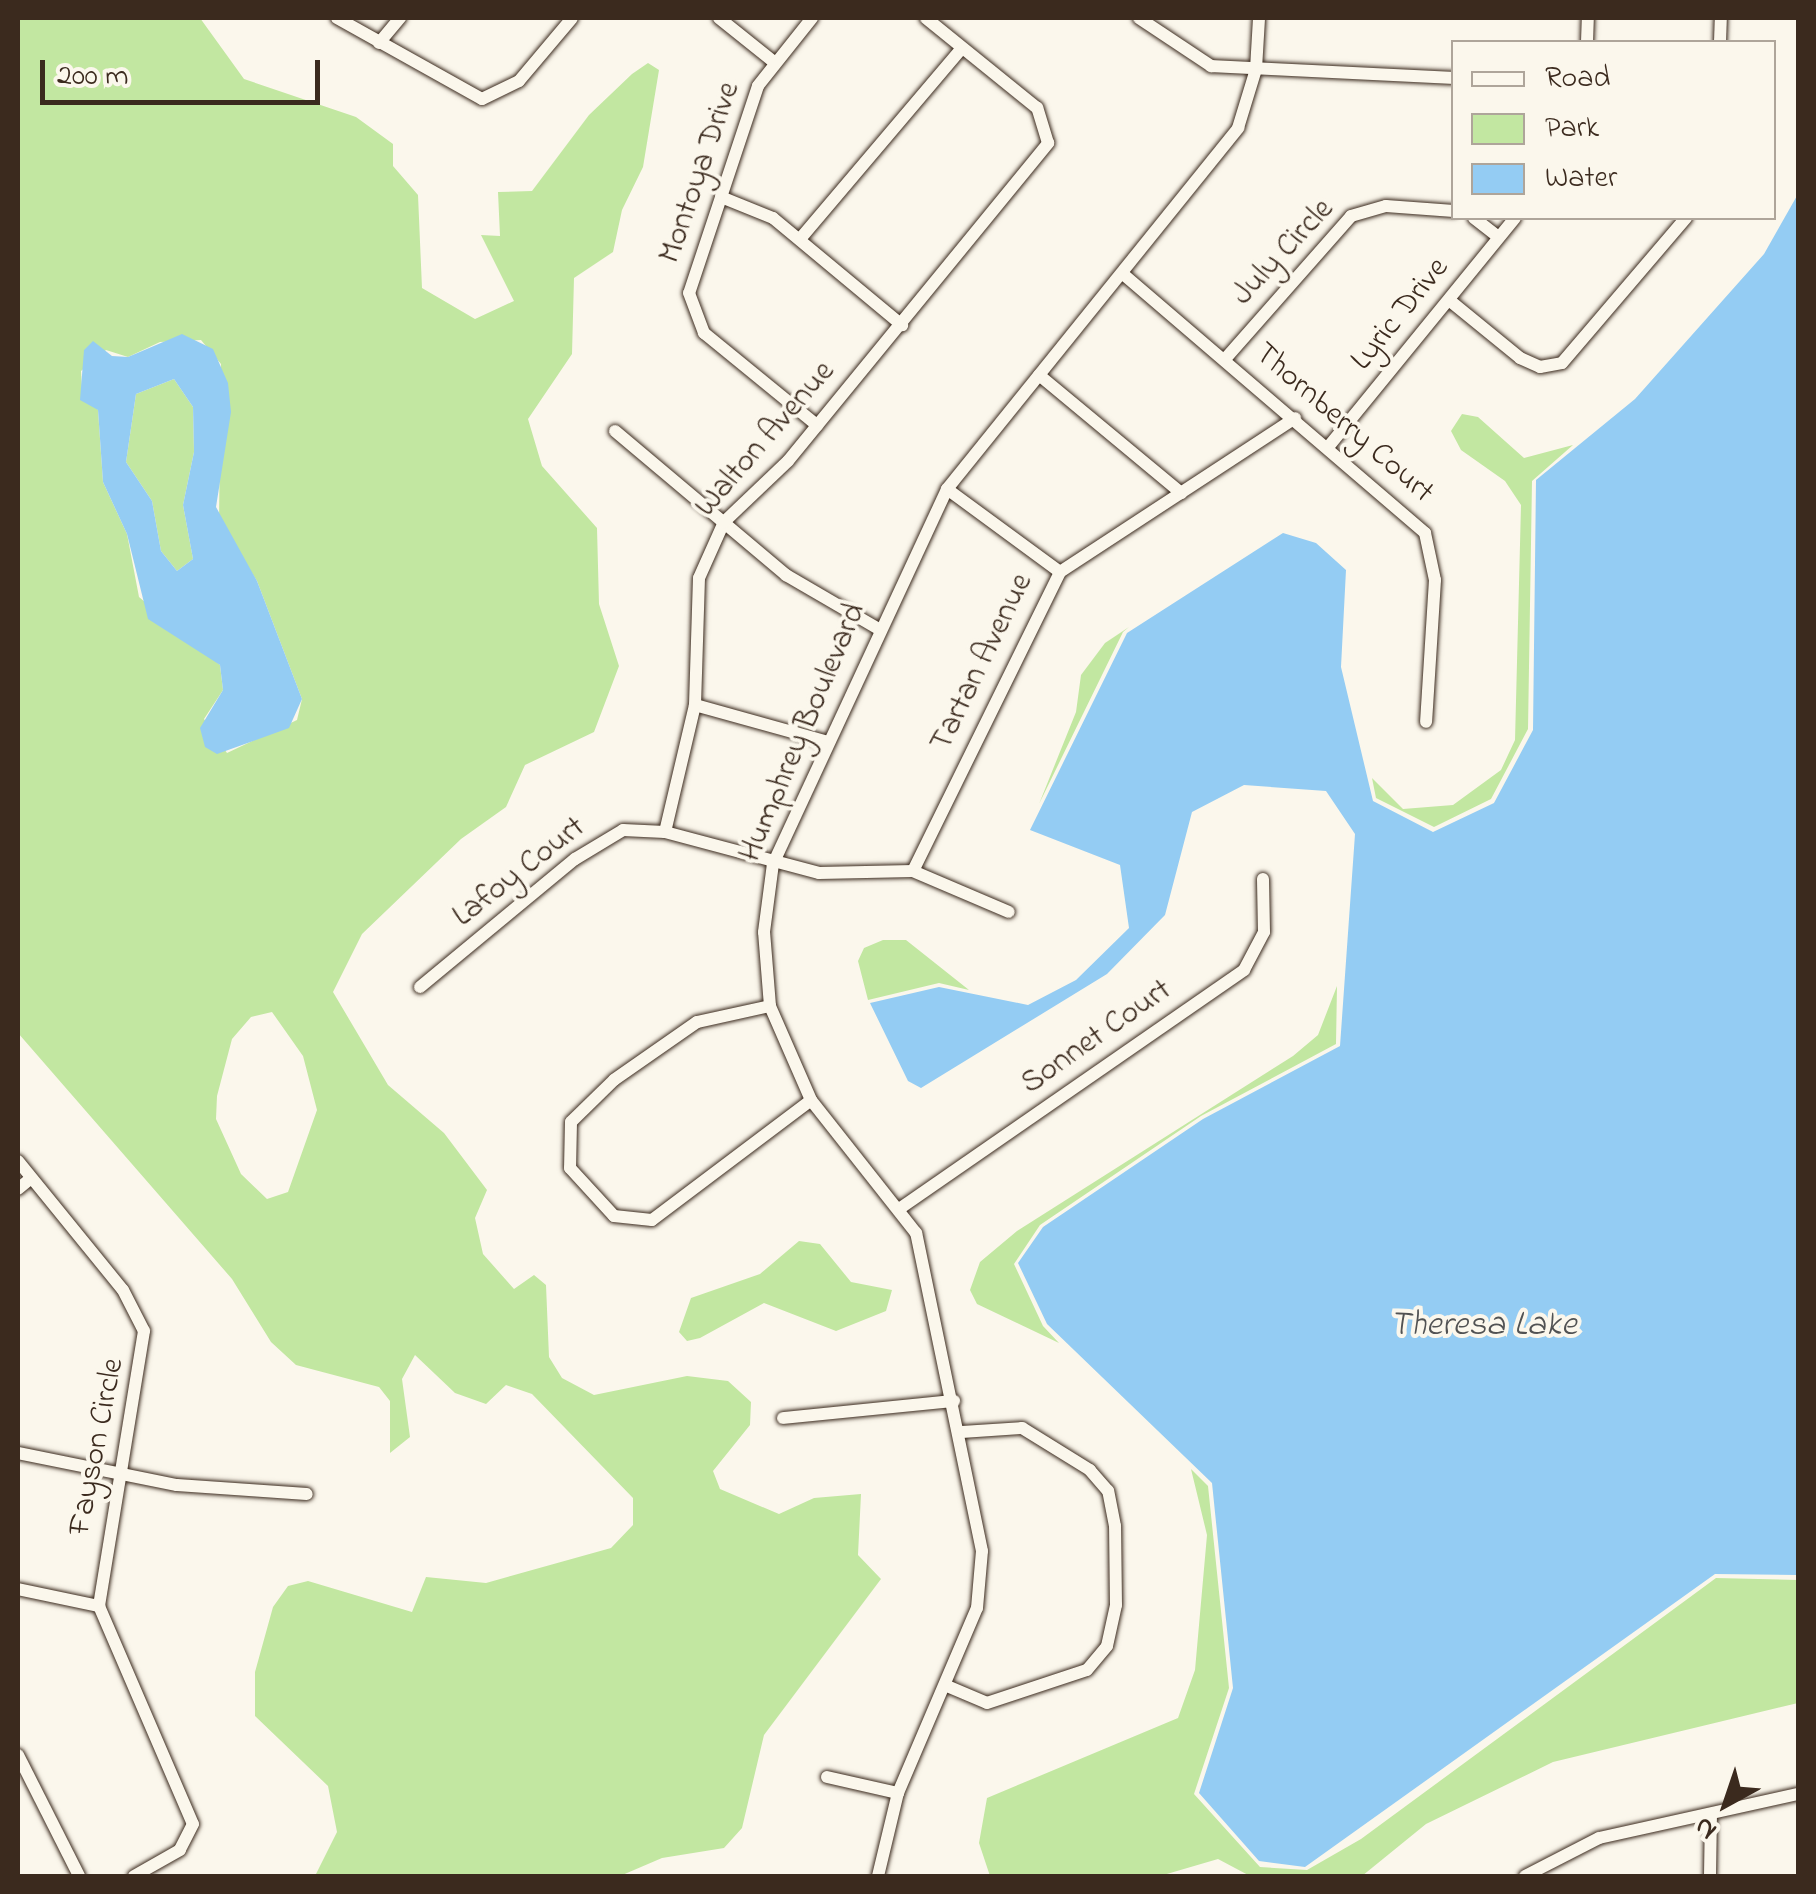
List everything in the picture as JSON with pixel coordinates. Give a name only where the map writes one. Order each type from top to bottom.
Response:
[{"type":"street","points":[[336,18],[482,99],[519,81],[572,18]]},
{"type":"street","points":[[379,43],[400,18]]},
{"type":"street","points":[[720,18],[774,62]]},
{"type":"street","name":"Montoya Drive","points":[[812,18],[758,86],[689,293],[691,314],[817,425]]},
{"type":"street","points":[[800,238],[962,48],[926,18]]},
{"type":"street","points":[[1138,18],[1190,58],[1256,69],[1451,78]]},
{"type":"street","name":"Humphrey Boulevard","points":[[878,1876],[898,1793],[978,1608],[982,1551],[923,1254],[902,1206],[811,1100],[770,1006],[764,932],[773,864],[877,628],[947,489],[1238,128],[1256,69],[1259,18]]},
{"type":"street","name":"Walton Avenue","points":[[664,832],[695,704],[694,609],[724,522],[817,425],[1048,144],[1037,108],[962,48]]},
{"type":"street","points":[[721,197],[751,206],[800,238],[902,325]]},
{"type":"street","name":"July Circle","points":[[1226,358],[1351,216],[1386,206],[1451,211]]},
{"type":"street","points":[[1477,220],[1498,237]]},
{"type":"street","name":"Lyric Drive","points":[[1328,446],[1514,220]]},
{"type":"street","points":[[1449,300],[1520,358],[1540,366],[1562,363],[1684,220]]},
{"type":"street","name":"Thornberry Court","points":[[1123,274],[1408,511],[1434,553],[1426,722]]},
{"type":"street","points":[[1038,375],[1181,492]]},
{"type":"street","name":"Tartan Avenue","points":[[913,871],[1060,572],[1294,418]]},
{"type":"street","points":[[616,432],[786,575],[877,628]]},
{"type":"street","points":[[947,489],[1060,572]]},
{"type":"street","points":[[695,704],[826,741]]},
{"type":"street","name":"Lafoy Court","points":[[420,987],[600,842],[624,830],[664,832],[773,864],[818,872],[913,871],[1009,912]]},
{"type":"street","name":"Sonnet Court","points":[[902,1206],[1244,970],[1264,932],[1264,879]]},
{"type":"street","points":[[770,1006],[697,1022],[614,1080],[570,1122],[570,1168],[614,1216],[652,1220],[811,1100]]},
{"type":"street","name":"Fayson Circle","points":[[18,1162],[124,1290],[144,1331],[99,1606]]},
{"type":"street","points":[[18,1189],[31,1178]]},
{"type":"street","points":[[783,1418],[954,1401]]},
{"type":"street","points":[[947,1686],[987,1703],[1087,1670],[1107,1646],[1116,1606],[1116,1526],[1108,1491],[1090,1470],[1022,1428],[960,1432]]},
{"type":"street","points":[[18,1454],[122,1474],[307,1494]]},
{"type":"street","points":[[18,1589],[99,1606],[193,1824],[180,1850],[134,1876]]},
{"type":"street","points":[[19,1759],[79,1876]]},
{"type":"street","points":[[826,1778],[898,1793]]},
{"type":"street","points":[[1525,1876],[1599,1838],[1798,1794]]},
{"type":"street","points":[[1710,1876],[1712,1814]]},
{"type":"green space","points":[[18,18],[200,18],[244,79],[356,117],[393,144],[393,166],[418,195],[422,288],[475,319],[514,301],[481,235],[500,236],[498,192],[532,191],[589,115],[632,74],[648,63],[659,70],[643,167],[622,210],[613,252],[574,278],[572,354],[528,419],[542,466],[597,528],[599,604],[619,666],[594,732],[525,765],[506,807],[461,839],[362,934],[333,992],[388,1085],[444,1133],[487,1190],[475,1218],[483,1254],[514,1289],[534,1275],[546,1285],[549,1357],[562,1378],[594,1395],[687,1376],[728,1381],[751,1402],[750,1425],[713,1471],[720,1489],[779,1514],[814,1498],[861,1494],[858,1555],[881,1579],[764,1735],[742,1828],[724,1848],[662,1858],[620,1876],[315,1876],[337,1832],[328,1786],[255,1716],[255,1672],[273,1607],[288,1586],[308,1581],[412,1612],[426,1577],[486,1583],[611,1548],[633,1525],[633,1498],[532,1394],[506,1385],[486,1404],[455,1393],[415,1355],[402,1379],[410,1437],[390,1453],[390,1401],[379,1387],[296,1365],[271,1342],[232,1279],[18,1033]],"holes":[[[201,340],[221,364],[219,521],[257,581],[302,699],[297,720],[227,753],[204,719],[223,690],[220,665],[139,597],[127,534],[103,482],[98,410],[82,388],[81,371],[106,350],[128,357],[160,342]],[[272,1012],[303,1056],[317,1110],[288,1192],[267,1199],[241,1174],[216,1119],[217,1096],[232,1039],[251,1017]]]},
{"type":"green space","points":[[174,379],[193,407],[194,452],[183,505],[193,559],[177,571],[161,551],[152,501],[126,462],[136,394]]},
{"type":"green space","points":[[1462,414],[1478,417],[1524,458],[1573,445],[1532,481],[1528,729],[1491,799],[1434,827],[1376,798],[1372,778],[1403,809],[1453,805],[1501,770],[1515,740],[1521,505],[1505,481],[1461,450],[1451,431]]},
{"type":"green space","points":[[1129,627],[1123,632],[1039,804],[1076,712],[1081,675],[1105,643]]},
{"type":"green space","points":[[883,940],[906,940],[969,990],[939,983],[868,1000],[858,961],[864,948]]},
{"type":"green space","points":[[1337,986],[1336,1044],[1201,1116],[1040,1225],[1014,1264],[1043,1326],[1059,1343],[977,1304],[970,1290],[980,1262],[1017,1231],[1293,1056],[1318,1035]]},
{"type":"green space","points":[[799,1241],[820,1244],[851,1282],[892,1290],[886,1311],[836,1331],[764,1303],[700,1338],[687,1341],[679,1332],[691,1298],[760,1274]]},
{"type":"green space","points":[[1191,1469],[1208,1486],[1229,1688],[1194,1794],[1260,1867],[1307,1870],[1361,1839],[1716,1578],[1798,1580],[1798,1703],[1553,1762],[1426,1824],[1362,1876],[1250,1876],[1218,1859],[1160,1876],[990,1876],[979,1843],[987,1798],[1178,1718],[1195,1670],[1207,1535]]},
{"type":"water","name":"Theresa Lake","points":[[1798,194],[1798,1575],[1715,1574],[1305,1867],[1259,1861],[1199,1793],[1233,1688],[1212,1483],[1047,1324],[1018,1263],[1043,1227],[1203,1119],[1340,1046],[1355,834],[1326,791],[1244,785],[1192,812],[1165,915],[1107,974],[921,1088],[908,1081],[870,1003],[939,987],[1028,1005],[1076,980],[1129,928],[1120,865],[1030,830],[1127,633],[1283,533],[1316,543],[1346,570],[1341,667],[1373,801],[1433,832],[1494,803],[1533,730],[1536,480],[1635,399],[1764,254]]},
{"type":"water","points":[[182,334],[213,349],[228,383],[231,412],[216,507],[257,581],[302,699],[289,728],[217,754],[205,747],[200,728],[223,690],[220,665],[148,619],[127,534],[103,482],[98,410],[80,400],[84,350],[93,341],[112,356],[128,357]],"holes":[[[174,379],[193,407],[194,452],[183,505],[193,559],[177,571],[161,551],[152,501],[126,462],[136,394]]]}]
